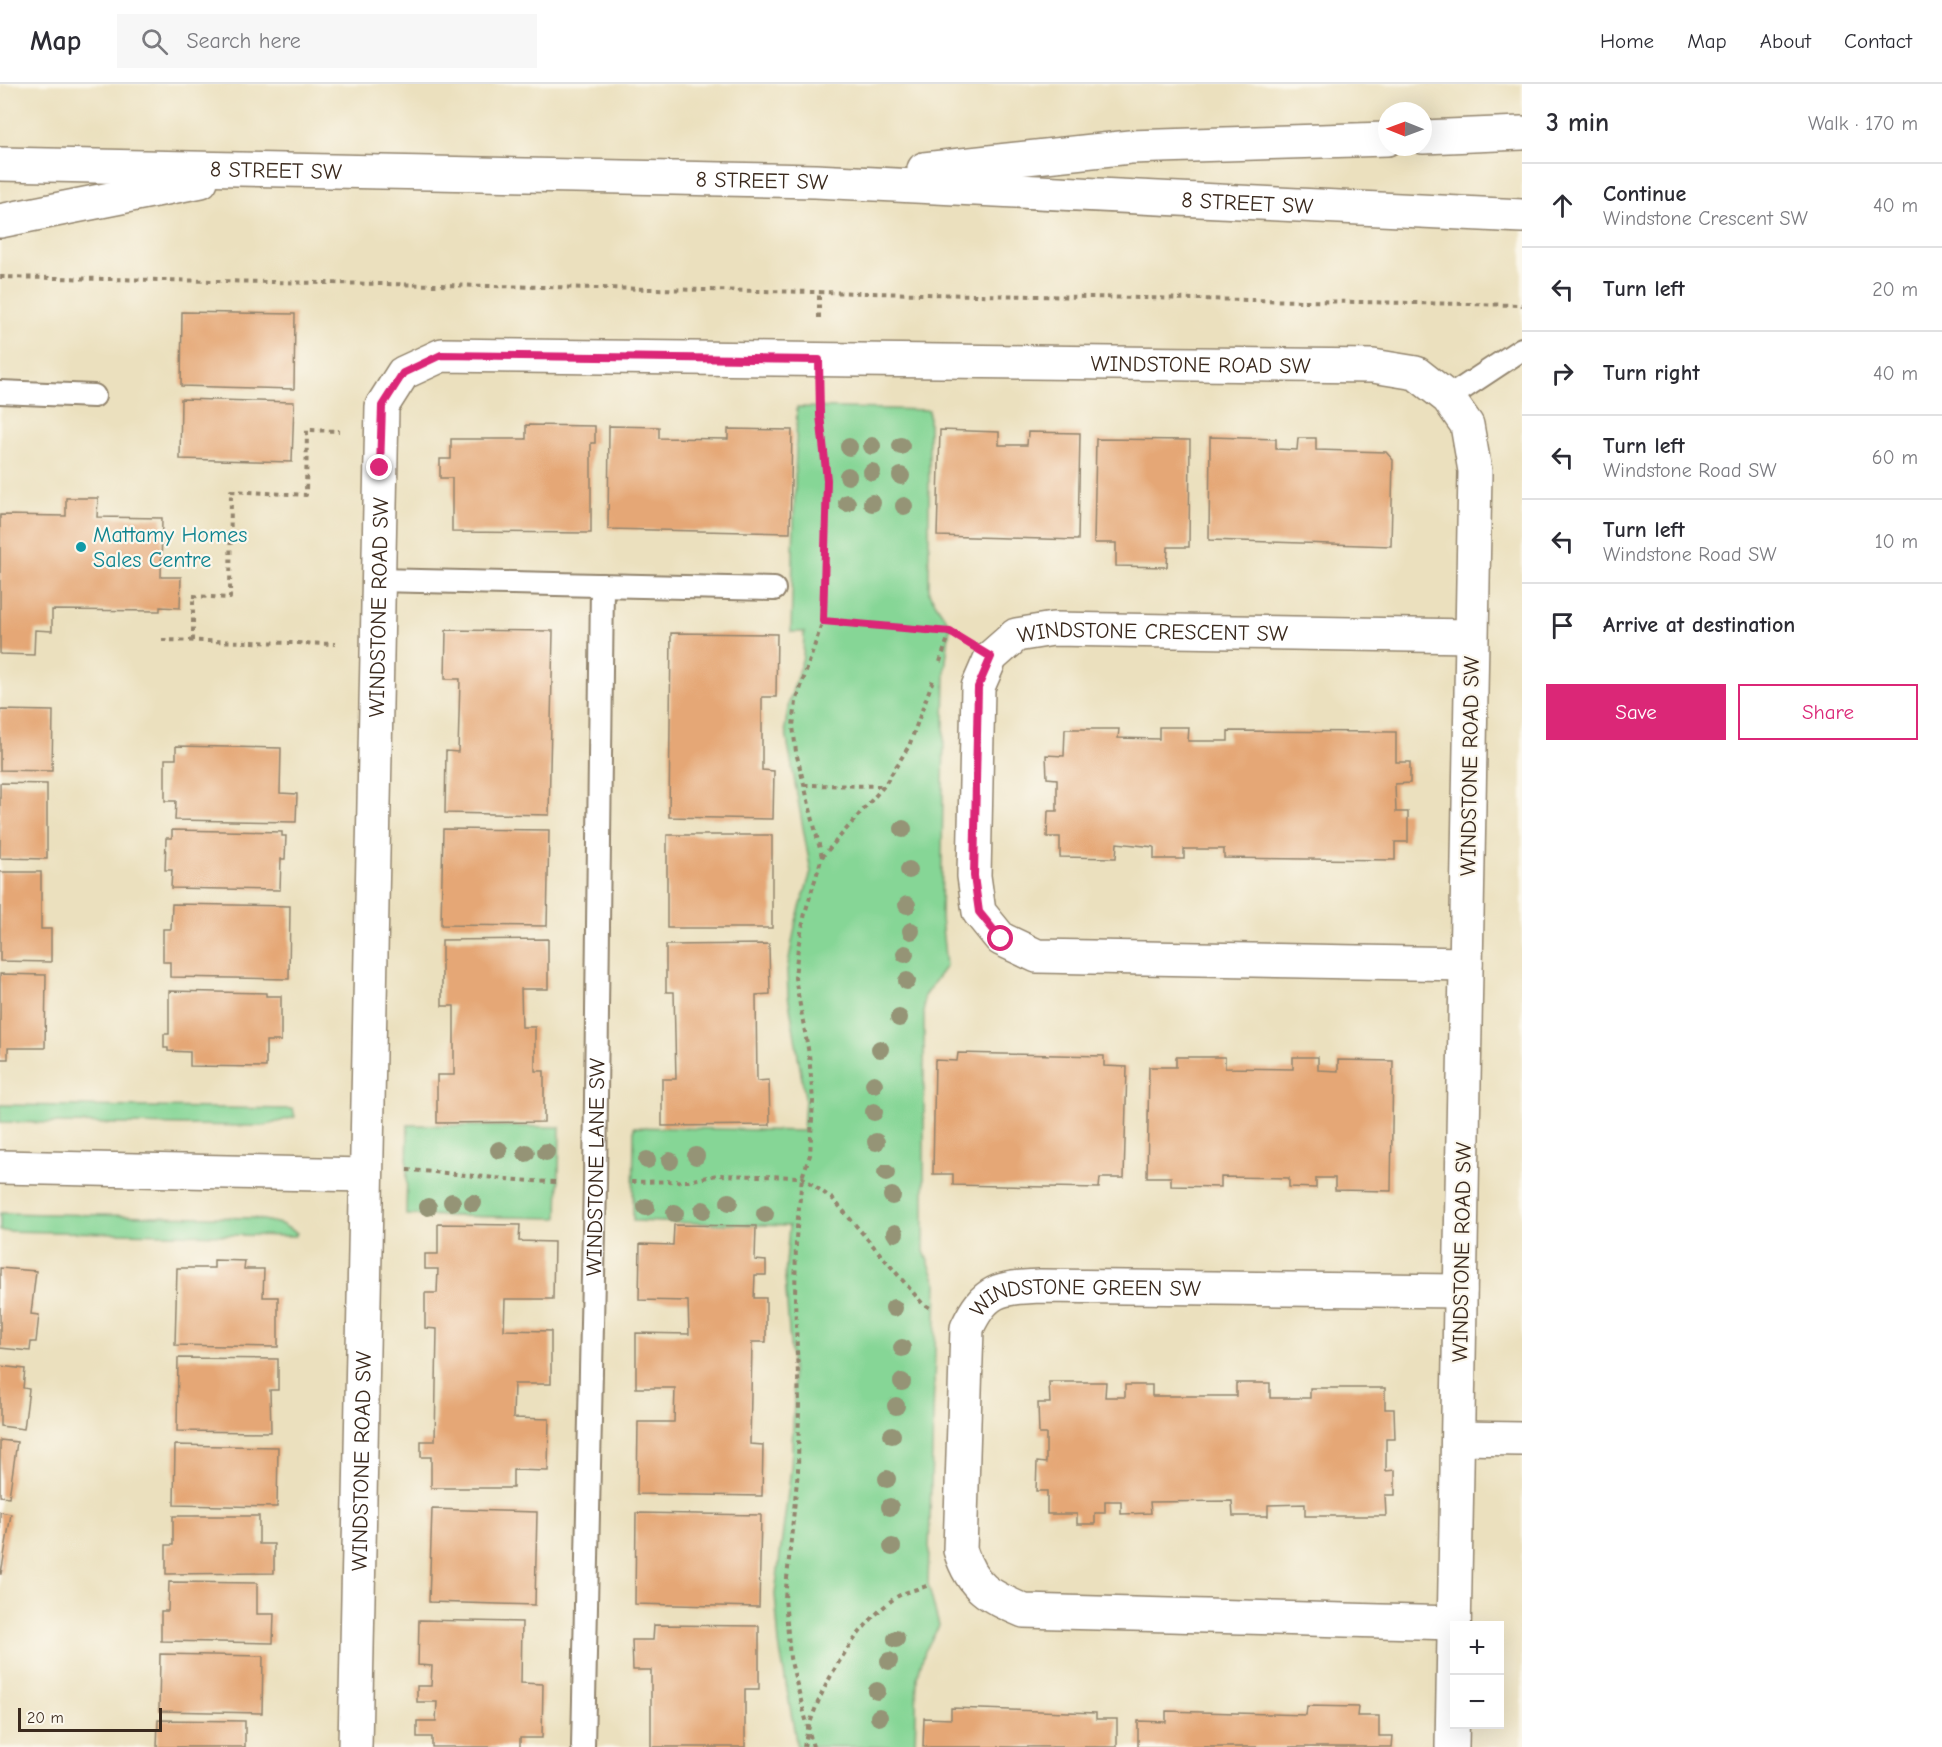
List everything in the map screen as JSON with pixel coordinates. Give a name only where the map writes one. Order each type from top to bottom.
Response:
[{"type":"street","points":[[1432,137],[1522,133]]},
{"type":"street","points":[[815,181],[1130,147],[1378,138]]},
{"type":"street","name":"8 STREET SW","points":[[0,164],[815,181],[1522,216]]},
{"type":"street","points":[[0,221],[264,169]]},
{"type":"street","name":"WINDSTONE ROAD SW","points":[[355,1747],[382,406],[403,373],[441,355],[1373,366],[1416,373],[1448,398],[1467,425],[1475,471],[1454,1621]]},
{"type":"street","name":"WINDSTONE CRESCENT SW","points":[[1466,964],[1036,956],[1001,939],[979,912],[974,876],[978,687],[991,657],[1016,635],[1053,628],[1471,636]]},
{"type":"street","points":[[0,1167],[366,1172]]},
{"type":"street","name":"WINDSTONE GREEN SW","points":[[967,1571],[960,1550],[967,1328],[978,1305],[1006,1288],[1040,1286],[1460,1292]]},
{"type":"street","points":[[1459,1438],[1522,1439]]},
{"type":"street","points":[[967,1571],[994,1598],[1024,1611],[1450,1623]]},
{"type":"street","name":"WINDSTONE ROAD SW","points":[[1452,1747],[1453,1675]]},
{"type":"lane","points":[[1448,398],[1522,349]]},
{"type":"lane","points":[[0,392],[94,396]]},
{"type":"lane","points":[[377,580],[774,589]]},
{"type":"lane","name":"WINDSTONE LANE SW","points":[[584,1747],[595,1182],[602,585]]},
{"type":"path","points":[[0,277],[1522,305]]},
{"type":"path","points":[[819,292],[820,415],[827,480],[823,621],[796,702],[793,726],[804,785],[822,857]]},
{"type":"path","points":[[192,641],[193,596],[230,597],[231,491],[306,495],[306,430],[381,433]]},
{"type":"path","points":[[823,621],[950,632],[991,657]]},
{"type":"path","points":[[813,1747],[790,1658],[784,1599],[798,1471],[799,1401],[795,1299],[802,1177],[810,1155],[813,1101],[808,1054],[795,978],[805,913],[822,857],[884,786],[909,746],[950,632]]},
{"type":"path","points":[[162,640],[376,644]]},
{"type":"path","points":[[804,785],[884,786]]},
{"type":"path","points":[[366,1172],[451,1172],[486,1179],[595,1182],[688,1182],[717,1175],[802,1177],[834,1200],[922,1303],[967,1328]]},
{"type":"path","points":[[804,1747],[808,1727],[832,1675],[870,1623],[897,1597],[967,1571]]},
{"type":"green space","points":[[797,407],[929,410],[929,593],[950,625],[945,670],[941,918],[946,966],[924,996],[924,1251],[937,1284],[928,1584],[939,1626],[925,1651],[917,1677],[915,1747],[797,1747],[779,1644],[775,1594],[791,1468],[794,1400],[785,1277],[789,1226],[633,1221],[634,1127],[803,1131],[805,1098],[788,995],[787,970],[796,921],[811,872],[785,728],[789,702],[803,657],[804,632],[791,632]]},
{"type":"green space","points":[[0,1105],[293,1109],[295,1117],[263,1126],[0,1122]]},
{"type":"green space","points":[[408,1125],[560,1127],[558,1218],[406,1215]]},
{"type":"green space","points":[[0,1213],[254,1218],[281,1224],[297,1233],[295,1236],[0,1231]]},
{"type":"building","points":[[182,312],[295,314],[294,389],[181,386]]},
{"type":"building","points":[[181,399],[294,402],[292,462],[180,459]]},
{"type":"building","points":[[526,425],[595,426],[595,443],[591,443],[591,533],[452,532],[452,478],[440,478],[440,459],[451,459],[451,439],[526,439]]},
{"type":"building","points":[[609,426],[659,427],[659,438],[728,439],[728,429],[792,430],[790,533],[608,529]]},
{"type":"building","points":[[940,430],[999,432],[999,445],[1027,445],[1028,432],[1080,433],[1078,540],[937,536]]},
{"type":"building","points":[[1210,437],[1276,439],[1276,449],[1297,450],[1298,438],[1316,438],[1316,450],[1386,452],[1393,460],[1391,546],[1209,540]]},
{"type":"building","points":[[1096,439],[1190,440],[1189,547],[1168,547],[1167,567],[1116,566],[1116,543],[1094,543]]},
{"type":"building","name":"Mattamy Homes Sales Centre","points":[[66,498],[98,498],[97,517],[162,518],[161,577],[181,577],[180,608],[160,607],[160,611],[52,610],[52,631],[35,630],[34,655],[0,654],[0,515],[66,516]]},
{"type":"building","points":[[446,630],[553,631],[549,815],[445,813],[446,751],[458,752],[460,679],[445,679]]},
{"type":"building","points":[[671,633],[777,634],[776,697],[762,697],[762,770],[774,771],[773,819],[669,817]]},
{"type":"building","points":[[0,710],[53,711],[52,771],[0,770]]},
{"type":"building","points":[[1159,727],[1189,727],[1188,741],[1228,741],[1228,731],[1396,732],[1396,762],[1410,762],[1410,783],[1395,784],[1396,812],[1408,812],[1408,842],[1395,842],[1395,860],[1224,858],[1224,849],[1184,849],[1184,859],[1154,859],[1154,847],[1117,843],[1116,858],[1060,857],[1060,837],[1047,837],[1048,811],[1057,811],[1057,779],[1047,778],[1046,755],[1064,756],[1065,729],[1119,729],[1118,738],[1159,739]]},
{"type":"building","points":[[176,746],[281,748],[280,793],[297,794],[296,822],[175,820],[176,801],[165,801],[165,759],[176,759]]},
{"type":"building","points":[[0,783],[47,784],[47,859],[0,858]]},
{"type":"building","points":[[443,829],[549,830],[547,926],[441,925]]},
{"type":"building","points":[[172,830],[282,832],[282,836],[286,836],[285,859],[281,859],[280,890],[171,888],[172,870],[165,870],[166,838],[172,838]]},
{"type":"building","points":[[667,835],[772,835],[772,928],[667,928]]},
{"type":"building","points":[[0,872],[41,872],[41,929],[51,929],[51,962],[0,961]]},
{"type":"building","points":[[172,904],[290,906],[289,979],[170,977],[170,962],[163,962],[163,929],[171,929]]},
{"type":"building","points":[[548,939],[548,989],[521,989],[522,1027],[535,1027],[535,1071],[544,1071],[544,1122],[437,1123],[437,1075],[454,1075],[454,1006],[442,1006],[442,940]]},
{"type":"building","points":[[769,944],[770,994],[756,995],[757,1081],[769,1080],[770,1125],[662,1126],[662,1079],[676,1079],[674,992],[666,992],[666,945]]},
{"type":"building","points":[[0,974],[46,975],[45,1048],[8,1048],[8,1059],[0,1059]]},
{"type":"building","points":[[169,991],[266,993],[266,996],[281,996],[281,1041],[266,1041],[266,1067],[190,1066],[190,1052],[168,1051],[168,1048],[164,1048],[164,1034],[169,1034]]},
{"type":"building","points":[[958,1053],[1104,1056],[1104,1066],[1127,1067],[1124,1178],[1100,1178],[1099,1188],[953,1185],[953,1174],[933,1174],[935,1060],[957,1061]]},
{"type":"building","points":[[1176,1057],[1225,1057],[1225,1068],[1293,1069],[1293,1057],[1318,1057],[1318,1070],[1338,1071],[1338,1060],[1393,1061],[1391,1191],[1335,1190],[1335,1178],[1316,1178],[1316,1188],[1289,1187],[1289,1178],[1221,1177],[1221,1187],[1171,1186],[1171,1177],[1147,1177],[1149,1067],[1176,1067]]},
{"type":"building","points":[[438,1224],[520,1225],[519,1241],[554,1242],[553,1299],[505,1299],[504,1330],[551,1331],[551,1384],[514,1384],[513,1418],[549,1419],[548,1471],[513,1470],[513,1488],[431,1488],[431,1457],[421,1457],[421,1441],[435,1441],[437,1329],[425,1328],[425,1293],[437,1293],[438,1269],[425,1269],[425,1254],[438,1254]]},
{"type":"building","points":[[674,1225],[756,1226],[755,1260],[766,1261],[766,1275],[755,1275],[754,1298],[766,1298],[766,1342],[752,1342],[750,1444],[763,1445],[762,1496],[637,1494],[638,1422],[674,1422],[675,1388],[636,1388],[636,1333],[689,1334],[688,1301],[639,1300],[640,1244],[673,1245]]},
{"type":"building","points":[[214,1260],[245,1261],[244,1269],[264,1269],[263,1297],[278,1297],[278,1347],[175,1345],[177,1268],[214,1268]]},
{"type":"building","points":[[0,1268],[36,1271],[31,1314],[39,1315],[36,1342],[31,1342],[30,1351],[0,1348]]},
{"type":"building","points":[[178,1358],[278,1359],[278,1390],[270,1390],[271,1432],[177,1431]]},
{"type":"building","points":[[0,1366],[25,1369],[23,1388],[29,1389],[24,1429],[0,1426]]},
{"type":"building","points":[[1049,1382],[1106,1382],[1105,1397],[1125,1397],[1125,1385],[1152,1385],[1152,1396],[1236,1396],[1236,1383],[1270,1383],[1270,1398],[1310,1398],[1310,1388],[1385,1388],[1385,1409],[1394,1409],[1395,1439],[1386,1439],[1386,1471],[1395,1470],[1395,1495],[1385,1495],[1386,1516],[1305,1516],[1305,1504],[1268,1505],[1268,1516],[1233,1516],[1232,1501],[1150,1502],[1151,1513],[1121,1514],[1121,1501],[1105,1501],[1105,1513],[1095,1513],[1095,1524],[1077,1524],[1077,1514],[1047,1514],[1047,1491],[1036,1491],[1037,1462],[1046,1463],[1046,1434],[1039,1434],[1038,1403],[1050,1403]]},
{"type":"building","points":[[0,1440],[17,1442],[9,1497],[0,1496]]},
{"type":"building","points":[[175,1445],[278,1447],[277,1507],[174,1505]]},
{"type":"building","points":[[432,1509],[537,1512],[535,1605],[429,1602]]},
{"type":"building","points":[[0,1512],[11,1514],[1,1574],[0,1574]]},
{"type":"building","points":[[636,1513],[761,1515],[759,1607],[635,1604]]},
{"type":"building","points":[[173,1516],[259,1516],[259,1544],[274,1544],[274,1573],[166,1574],[166,1545],[173,1545]]},
{"type":"building","points":[[169,1582],[257,1583],[257,1614],[274,1614],[273,1643],[161,1641],[161,1611],[168,1611]]},
{"type":"building","points":[[419,1620],[522,1622],[521,1683],[543,1684],[542,1738],[520,1738],[520,1747],[432,1747],[432,1737],[417,1737],[417,1721],[436,1721],[437,1702],[417,1702],[417,1686],[431,1686],[432,1666],[418,1665]]},
{"type":"building","points":[[654,1625],[759,1626],[759,1689],[745,1689],[745,1747],[651,1747],[651,1670],[633,1670],[632,1640],[653,1640]]},
{"type":"building","points":[[160,1654],[263,1656],[262,1713],[159,1711]]},
{"type":"building","points":[[1307,1706],[1358,1707],[1357,1716],[1379,1716],[1379,1736],[1393,1736],[1392,1747],[1138,1747],[1138,1721],[1166,1722],[1166,1711],[1306,1715]]},
{"type":"building","points":[[951,1708],[1096,1713],[1096,1719],[1117,1719],[1117,1747],[923,1747],[924,1718],[951,1719]]},
{"type":"building","points":[[158,1720],[245,1721],[245,1747],[157,1747]]},
{"type":"place","name":"Mattamy Homes Sales Centre","points":[[81,547]]},
{"type":"route","points":[[380,468],[382,406],[403,373],[441,355],[819,360],[820,415],[827,480],[823,621],[950,632],[991,657],[978,687],[974,876],[979,912],[1001,939]]}]
